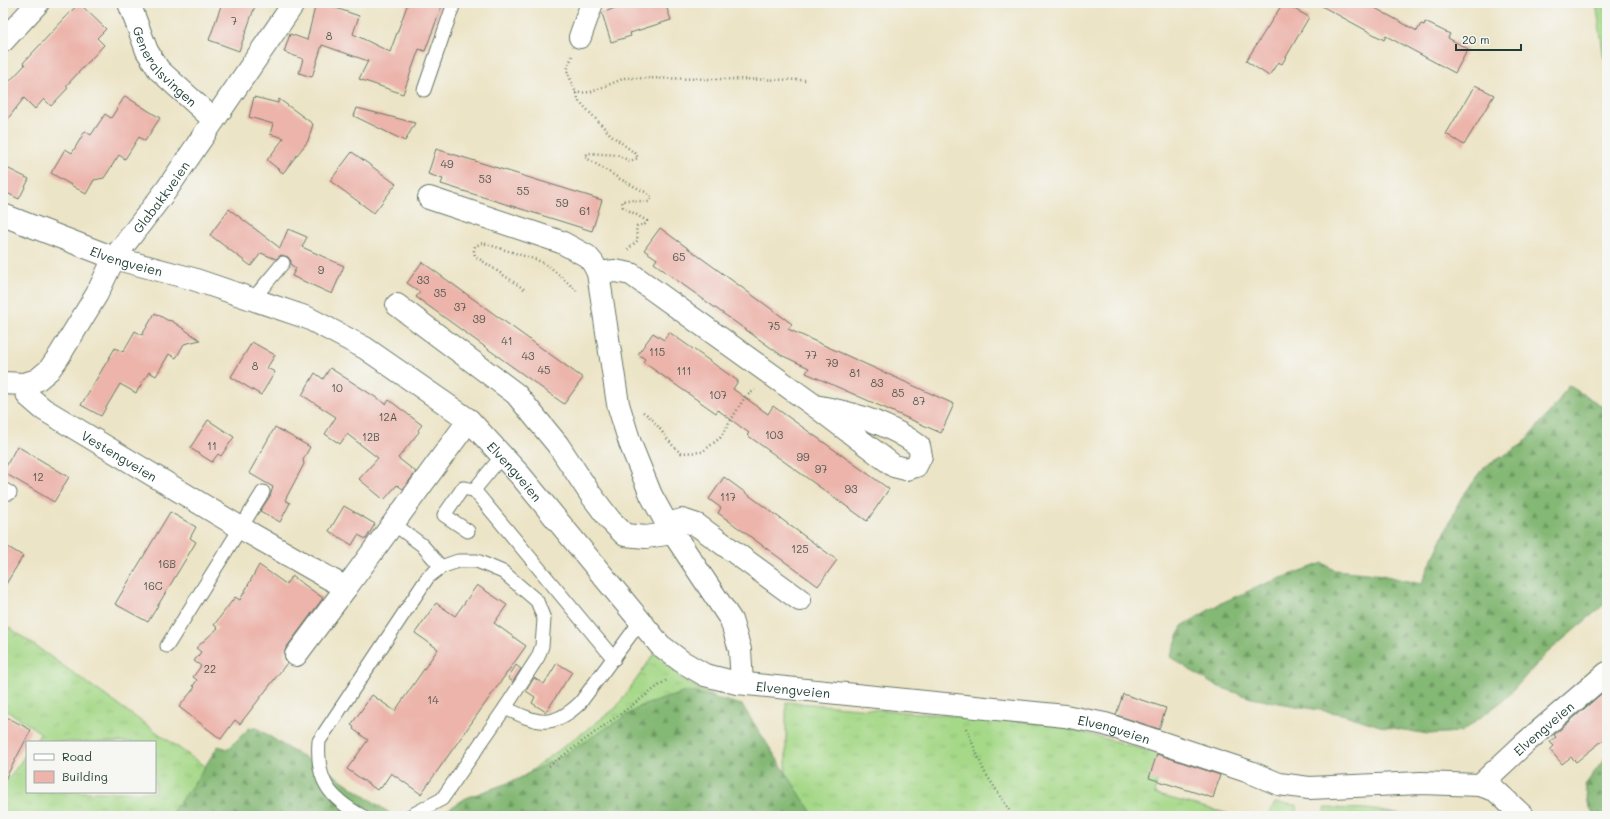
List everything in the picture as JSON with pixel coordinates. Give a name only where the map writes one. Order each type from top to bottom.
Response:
[{"type":"street","points":[[3,41],[38,3]]},
{"type":"street","name":"Generalsvingen","points":[[129,3],[147,51],[159,70],[214,120]]},
{"type":"street","name":"Glabakkveien","points":[[9,385],[37,380],[49,370],[97,294],[114,258],[167,189],[294,3]]},
{"type":"street","points":[[580,37],[592,3]]},
{"type":"street","name":"Elvengveien","points":[[429,198],[561,242],[586,256],[606,272],[620,408],[639,467],[651,495],[670,528],[731,620],[740,650],[742,683]]},
{"type":"street","name":"Elvengveien","points":[[3,215],[114,258],[193,279],[308,318],[365,348],[469,420],[502,456],[660,645],[689,666],[705,674],[742,683],[1065,716],[1105,724],[1250,772],[1279,784],[1309,788],[1421,783],[1480,785],[1496,790],[1523,816]]},
{"type":"street","points":[[606,272],[631,274],[767,374],[815,406]]},
{"type":"street","points":[[397,305],[516,394],[558,445],[606,514],[625,534],[646,537],[670,528],[682,520],[697,526],[800,600]]},
{"type":"street","name":"Vestengveien","points":[[9,385],[28,396],[43,409],[240,528],[346,588]]},
{"type":"street","points":[[296,655],[394,524],[469,420]]},
{"type":"street","name":"Elvengveien","points":[[1480,785],[1525,742],[1607,673]]},
{"type":"lane","points":[[424,90],[454,3]]},
{"type":"lane","points":[[253,299],[283,263]]},
{"type":"lane","points":[[474,490],[502,456]]},
{"type":"lane","points":[[468,531],[444,515],[463,488],[474,490],[614,659]]},
{"type":"lane","points":[[167,646],[263,492]]},
{"type":"lane","points":[[394,524],[422,545],[441,567]]},
{"type":"lane","points":[[362,816],[348,808],[331,793],[321,775],[318,759],[319,741],[428,577],[441,567],[458,561],[477,561],[503,572],[537,601],[544,619],[542,646],[538,657],[505,708],[442,799],[410,816]]},
{"type":"lane","points":[[505,708],[526,718],[544,723],[559,718],[570,712],[580,703],[640,622]]},
{"type":"path","points":[[580,37],[567,70],[575,93],[579,101],[611,135],[636,154],[638,158],[630,161],[617,155],[588,153],[585,157],[620,179],[649,194],[652,198],[649,202],[628,200],[622,201],[622,205],[647,221],[645,224],[637,226],[636,232],[638,240],[606,272]]},
{"type":"path","points":[[575,93],[591,92],[625,78],[807,80]]},
{"type":"path","points":[[524,289],[475,256],[475,246],[483,243],[537,260],[549,266],[583,295]]},
{"type":"path","points":[[620,408],[633,406],[651,417],[671,445],[681,453],[702,452],[720,438],[745,397],[755,391],[767,374]]},
{"type":"path","points":[[549,766],[656,687],[689,666]]},
{"type":"path","points":[[958,705],[981,765],[1011,816]]},
{"type":"green space","points":[[1596,3],[1607,3],[1607,58],[1604,58]]},
{"type":"green space","points":[[1568,385],[1607,409],[1607,602],[1547,653],[1505,699],[1461,732],[1428,734],[1380,726],[1342,714],[1251,698],[1214,685],[1170,657],[1182,626],[1219,604],[1262,585],[1323,563],[1334,570],[1377,574],[1421,584],[1461,498],[1485,467],[1523,444],[1558,402]]},
{"type":"green space","points":[[3,623],[217,775],[252,816],[3,816],[3,780],[7,781],[26,754],[26,793],[156,793],[156,741],[36,741],[41,733],[3,708]]},
{"type":"green space","points":[[655,653],[683,680],[724,703],[470,816],[616,708]]},
{"type":"green space","points":[[689,691],[742,705],[814,816],[438,816],[466,798],[516,780],[569,752],[641,706]]},
{"type":"green space","points":[[786,702],[1052,724],[1164,755],[1154,794],[1237,816],[800,816],[786,794]]},
{"type":"green space","points":[[249,728],[257,728],[289,749],[324,768],[394,816],[169,816],[195,782],[218,746],[228,749]]},
{"type":"green space","points":[[1607,755],[1607,816],[1595,816],[1589,808],[1585,785]]},
{"type":"green space","points":[[1275,803],[1297,805],[1297,816],[1267,816]]},
{"type":"green space","points":[[1325,808],[1368,809],[1410,816],[1323,816]]},
{"type":"building","points":[[79,3],[106,29],[97,38],[104,45],[66,86],[68,88],[51,106],[44,99],[35,109],[24,98],[3,125],[3,88],[25,65],[23,63]]},
{"type":"building","points":[[222,3],[246,3],[255,6],[239,51],[209,40]]},
{"type":"building","points":[[316,3],[334,3],[333,7],[359,16],[353,34],[390,52],[408,3],[443,3],[425,51],[419,49],[403,94],[359,79],[368,61],[322,45],[312,77],[299,73],[303,59],[284,52],[290,34],[307,40]]},
{"type":"building","points":[[619,3],[665,3],[671,20],[630,33],[631,36],[611,42],[602,13],[620,6]]},
{"type":"building","points":[[1283,3],[1309,17],[1282,64],[1278,62],[1269,76],[1246,61]]},
{"type":"building","points":[[1316,3],[1366,3],[1417,31],[1421,24],[1424,25],[1425,22],[1450,34],[1448,38],[1468,49],[1455,73],[1386,36],[1384,40]]},
{"type":"building","points":[[1475,85],[1494,95],[1464,145],[1446,134]]},
{"type":"building","points":[[125,96],[160,118],[145,141],[139,137],[125,159],[119,155],[104,178],[94,180],[86,194],[51,173],[65,149],[72,153],[85,131],[91,135],[105,114],[111,118]]},
{"type":"building","points":[[254,97],[278,103],[279,99],[313,124],[308,141],[283,173],[267,160],[284,138],[270,134],[273,124],[249,117]]},
{"type":"building","points":[[357,108],[415,123],[405,141],[354,116]]},
{"type":"building","points":[[436,149],[602,200],[592,231],[441,184],[443,179],[428,174]]},
{"type":"building","points":[[352,152],[396,184],[374,213],[330,181]]},
{"type":"building","points":[[3,166],[29,179],[19,199],[3,191]]},
{"type":"building","points":[[229,209],[280,248],[288,229],[307,237],[302,247],[344,266],[332,294],[292,276],[296,268],[291,265],[291,261],[288,257],[281,255],[276,259],[261,253],[251,266],[210,235]]},
{"type":"building","points":[[660,228],[792,324],[788,329],[954,404],[941,433],[806,373],[809,368],[781,355],[675,279],[654,263],[657,259],[644,250]]},
{"type":"building","points":[[422,262],[583,378],[564,404],[416,297],[420,292],[407,283]]},
{"type":"building","points":[[155,313],[167,320],[172,321],[200,340],[184,344],[176,358],[169,354],[156,376],[149,372],[136,393],[120,384],[101,416],[81,405],[115,348],[123,352],[135,331],[142,335]]},
{"type":"building","points":[[669,332],[738,381],[733,389],[768,414],[773,406],[889,489],[867,521],[747,435],[749,433],[718,410],[716,413],[643,362],[645,359],[638,354],[653,333],[664,340]]},
{"type":"building","points":[[252,342],[275,355],[267,368],[275,372],[261,395],[231,377]]},
{"type":"building","points":[[330,368],[386,404],[389,400],[422,425],[418,430],[419,432],[398,458],[416,472],[403,489],[397,485],[384,500],[359,479],[378,458],[347,434],[340,444],[325,434],[336,417],[302,395],[315,373],[323,379]]},
{"type":"building","points":[[208,420],[234,437],[221,456],[218,454],[212,462],[190,448]]},
{"type":"building","points":[[275,427],[310,447],[303,460],[304,464],[285,500],[290,503],[280,522],[260,511],[270,496],[273,487],[249,473]]},
{"type":"building","points":[[17,446],[69,477],[54,502],[3,472]]},
{"type":"building","points":[[724,477],[837,560],[818,586],[718,513],[721,508],[709,499]]},
{"type":"building","points":[[344,506],[375,524],[366,539],[358,535],[352,545],[329,531]]},
{"type":"building","points":[[170,512],[196,527],[190,538],[196,542],[148,622],[115,604]]},
{"type":"building","points":[[3,544],[23,556],[3,589]]},
{"type":"building","points":[[259,565],[286,584],[292,576],[323,598],[286,648],[284,654],[287,663],[240,724],[235,720],[221,739],[179,707],[195,687],[193,686],[197,680],[193,677],[201,666],[194,661],[201,652],[196,648],[218,628],[214,625],[235,597],[240,600]]},
{"type":"building","points":[[477,585],[507,605],[494,623],[526,646],[421,794],[391,773],[381,788],[379,787],[377,790],[347,769],[368,740],[353,729],[354,727],[351,725],[372,695],[395,711],[438,649],[415,633],[436,603],[455,616]]},
{"type":"building","points":[[557,663],[572,672],[546,712],[532,703],[535,697],[526,691],[534,678],[544,684]]},
{"type":"building","points":[[516,665],[521,669],[513,682],[508,678]]},
{"type":"building","points":[[1607,689],[1607,737],[1576,762],[1571,757],[1562,764],[1550,750],[1554,746],[1550,742],[1556,737],[1554,735]]},
{"type":"building","points":[[1123,694],[1166,708],[1159,729],[1116,715]]},
{"type":"building","points":[[3,715],[31,730],[3,783]]},
{"type":"building","points":[[1157,754],[1220,775],[1213,798],[1149,778]]}]
